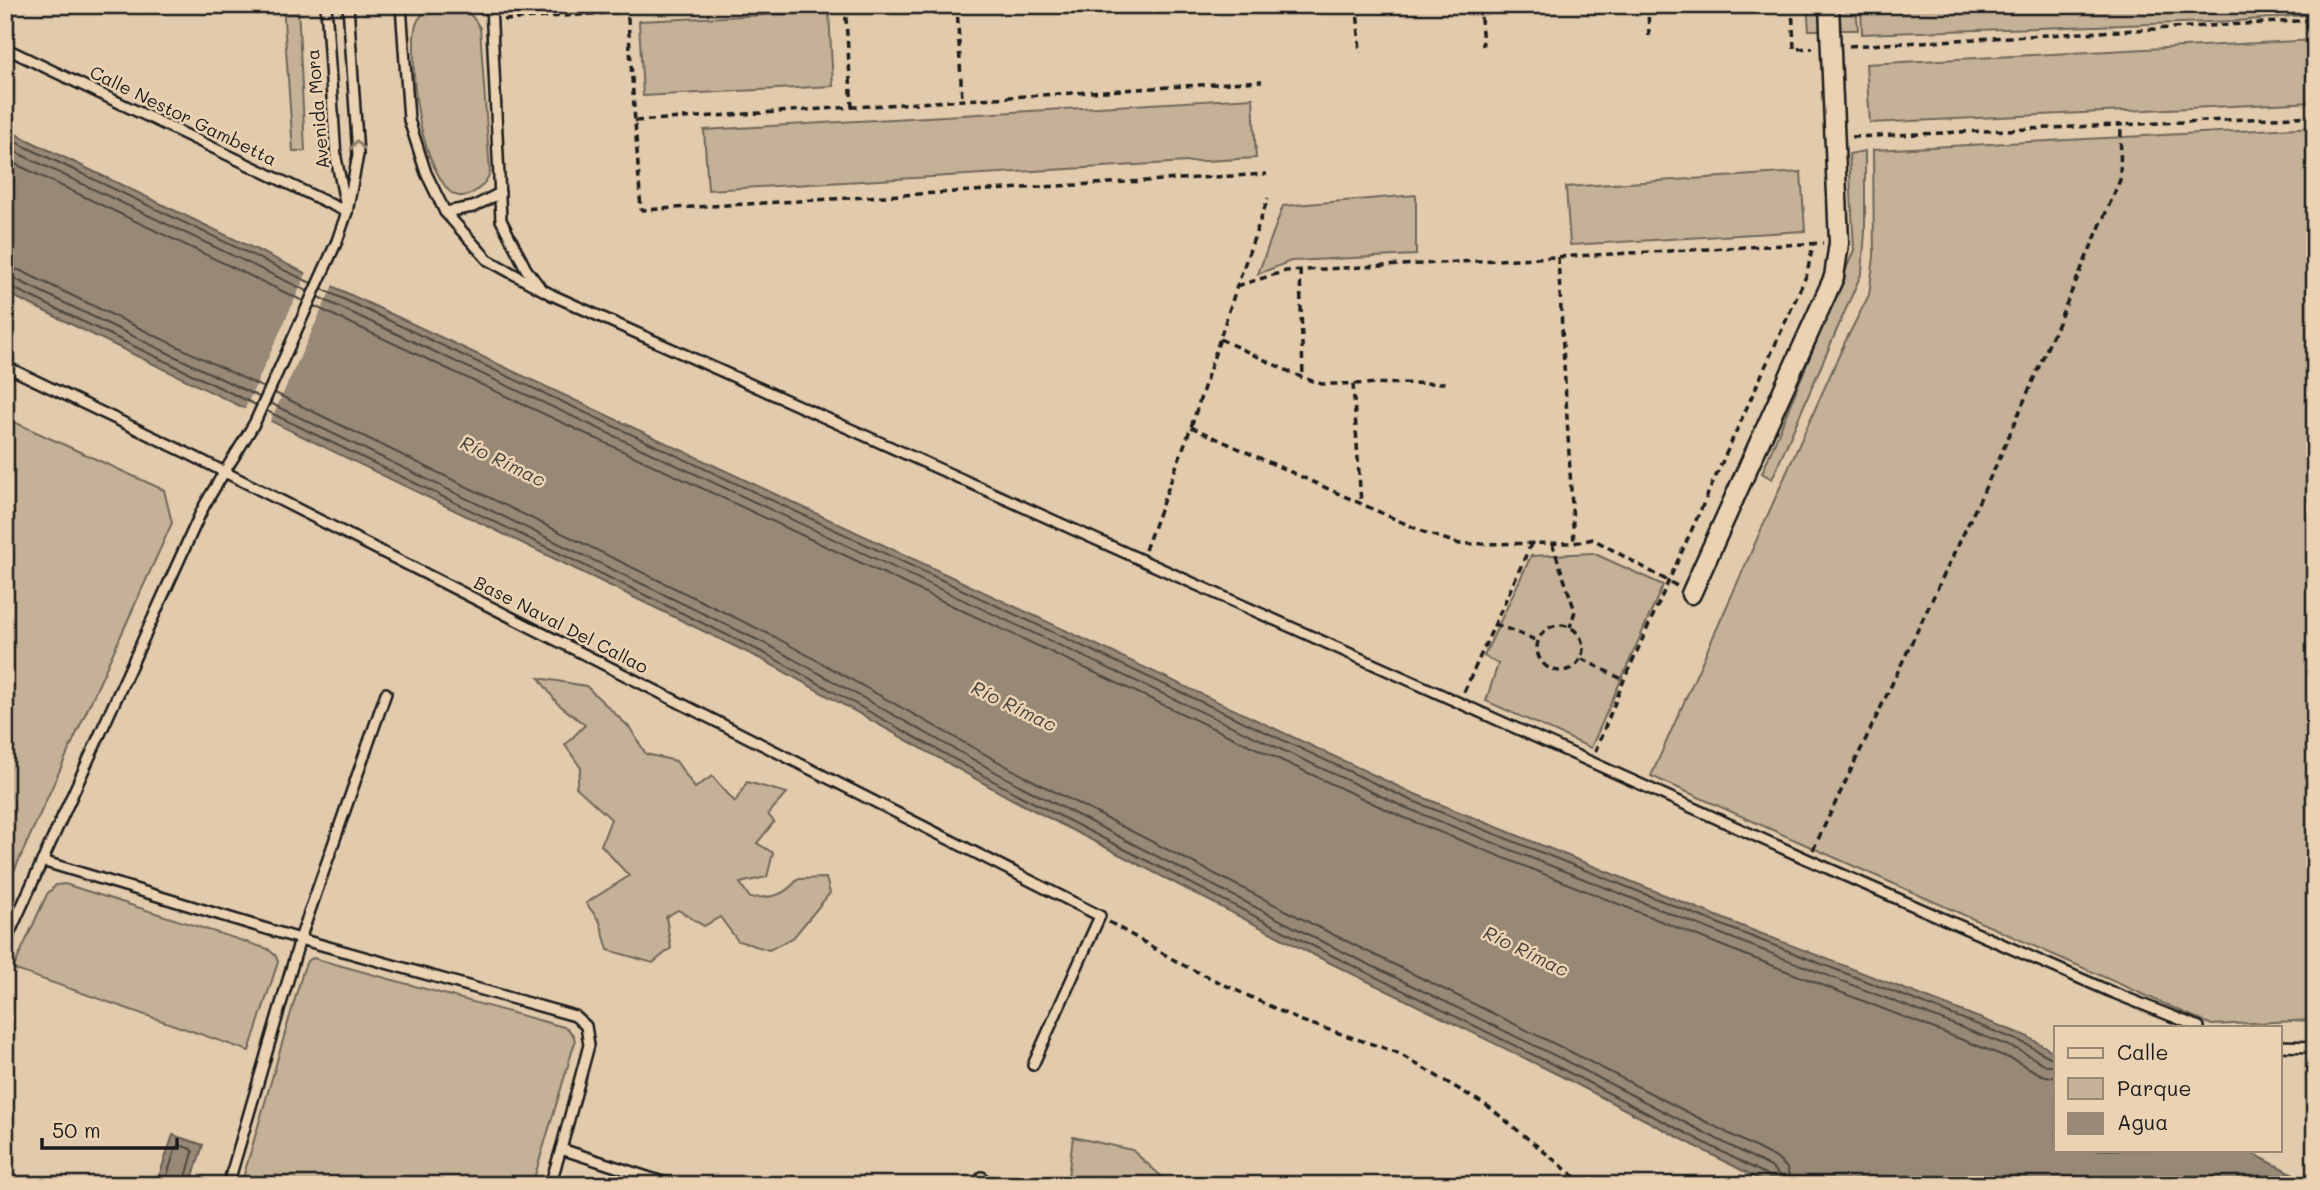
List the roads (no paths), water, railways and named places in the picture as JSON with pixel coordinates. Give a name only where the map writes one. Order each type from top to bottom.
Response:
[{"type":"street","points":[[1691,594],[1834,277],[1839,243],[1829,5]]},
{"type":"lane","name":"Avenida Mora","points":[[326,5],[336,158],[347,212]]},
{"type":"lane","name":"Avenida Mora","points":[[347,212],[358,155],[348,5]]},
{"type":"lane","points":[[401,5],[410,120],[426,173],[445,212],[488,260],[543,290],[1809,860],[2109,991],[2196,1026]]},
{"type":"lane","points":[[480,5],[492,12],[501,220],[526,269],[543,290]]},
{"type":"lane","name":"Calle Nestor Gambetta","points":[[5,48],[347,212]]},
{"type":"lane","points":[[445,212],[473,207],[500,193]]},
{"type":"lane","points":[[5,943],[196,523],[223,472],[255,422],[323,273],[347,212]]},
{"type":"lane","name":"Base Naval Del Callao","points":[[5,366],[223,472],[1101,916],[1033,1065]]},
{"type":"lane","points":[[228,1185],[300,939],[386,693]]},
{"type":"lane","points":[[42,861],[300,939],[575,1016],[586,1026],[589,1045],[550,1185]]},
{"type":"lane","points":[[2282,1046],[2315,1047]]},
{"type":"lane","points":[[561,1149],[672,1185]]},
{"type":"water","name":"Río Rímac","points":[[5,129],[355,297],[1410,792],[1739,925],[2026,1036],[2054,1052],[2054,1152],[2250,1152],[2315,1185],[1770,1185],[1559,1075],[1312,954],[1012,799],[763,660],[5,292]]},
{"type":"water","points":[[173,1135],[203,1145],[190,1185],[156,1185]]}]
